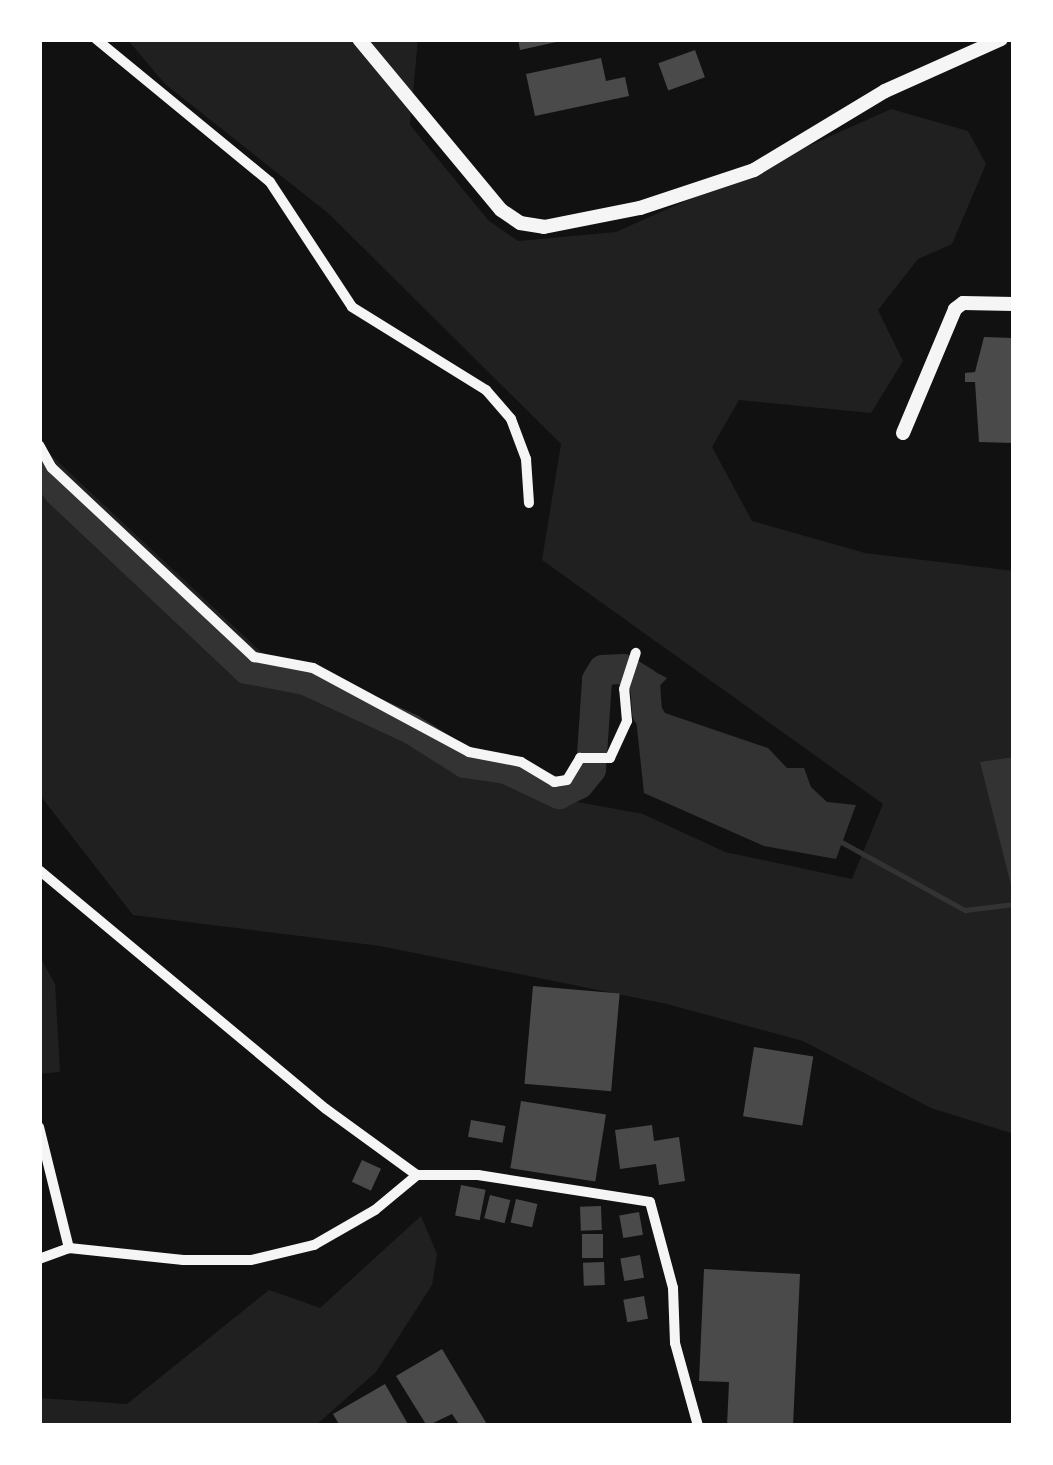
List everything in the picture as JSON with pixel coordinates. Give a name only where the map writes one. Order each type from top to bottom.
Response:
[{"type":"street","points":[[96,39],[270,182],[352,307],[486,391],[511,419],[526,459],[529,502]]},
{"type":"street","points":[[359,39],[501,210],[520,223],[544,227],[640,208],[754,170],[885,91],[1001,39]]},
{"type":"street","points":[[903,433],[955,309],[963,303],[1014,304]]},
{"type":"street","points":[[39,445],[68,484],[254,657],[314,668],[469,752],[521,763],[554,782],[567,780],[580,758],[610,758],[628,721],[624,689],[636,653]]},
{"type":"street","points":[[39,870],[310,1096],[417,1175],[478,1175],[650,1202],[673,1288],[675,1343],[698,1426]]},
{"type":"street","points":[[39,1127],[69,1247]]},
{"type":"street","points":[[39,1258],[69,1247],[183,1260],[251,1260],[314,1245],[374,1210],[417,1175]]},
{"type":"shaded area","points":[[127,39],[418,39],[410,125],[489,221],[518,241],[616,232],[891,109],[968,131],[986,164],[952,244],[918,259],[878,310],[903,361],[871,413],[739,400],[712,447],[752,521],[865,553],[1014,571],[1014,1134],[931,1108],[803,1041],[667,1004],[380,946],[133,915],[39,794],[39,444],[260,651],[470,763],[550,797],[643,814],[725,852],[852,879],[883,804],[542,560],[561,444],[328,213],[165,84]]},
{"type":"shaded area","points":[[640,664],[667,678],[653,693],[665,713],[768,748],[787,768],[804,768],[811,787],[827,802],[856,805],[836,859],[764,846],[644,793],[633,691]]},
{"type":"shaded area","points":[[1014,757],[1014,897],[980,762]]},
{"type":"shaded area","points":[[39,955],[55,984],[60,1072],[39,1074]]},
{"type":"shaded area","points":[[421,1216],[437,1254],[432,1285],[376,1372],[315,1426],[39,1426],[39,1398],[127,1404],[269,1290],[320,1308]]},
{"type":"building","points":[[518,39],[561,39],[561,41],[520,50]]},
{"type":"building","points":[[695,50],[705,77],[668,91],[658,63]]},
{"type":"building","points":[[601,58],[606,81],[625,77],[629,96],[535,116],[526,74]]},
{"type":"building","points":[[984,337],[1014,338],[1014,443],[979,442],[975,382],[965,382],[965,373],[975,372]]},
{"type":"building","points":[[533,986],[620,994],[611,1091],[524,1084]]},
{"type":"building","points":[[754,1047],[813,1056],[802,1126],[743,1116]]},
{"type":"building","points":[[521,1101],[606,1114],[595,1182],[510,1168]]},
{"type":"building","points":[[471,1120],[505,1126],[503,1143],[468,1137]]},
{"type":"building","points":[[652,1125],[654,1141],[679,1137],[685,1181],[659,1185],[656,1164],[620,1169],[615,1130]]},
{"type":"building","points":[[362,1160],[381,1169],[371,1191],[352,1182]]},
{"type":"building","points":[[461,1185],[486,1190],[480,1220],[455,1215]]},
{"type":"building","points":[[490,1195],[510,1200],[505,1223],[484,1218]]},
{"type":"building","points":[[516,1199],[537,1204],[532,1227],[511,1222]]},
{"type":"building","points":[[601,1206],[602,1230],[581,1231],[580,1207]]},
{"type":"building","points":[[639,1212],[643,1235],[623,1238],[619,1215]]},
{"type":"building","points":[[582,1234],[603,1234],[603,1258],[582,1258]]},
{"type":"building","points":[[640,1255],[644,1278],[624,1281],[620,1258]]},
{"type":"building","points":[[604,1262],[605,1285],[584,1286],[583,1263]]},
{"type":"building","points":[[704,1269],[800,1274],[793,1426],[727,1426],[729,1382],[699,1381]]},
{"type":"building","points":[[644,1296],[648,1319],[627,1322],[623,1300]]},
{"type":"building","points":[[442,1349],[488,1426],[460,1426],[452,1414],[427,1426],[396,1376]]},
{"type":"building","points":[[385,1384],[409,1426],[340,1426],[333,1414]]},
{"type":"waterway","points":[[39,467],[59,492],[247,669],[305,680],[411,729],[465,763],[506,769],[559,794],[579,784],[591,769],[597,680],[603,670],[623,669],[645,683],[647,713]]},
{"type":"waterway","points":[[840,841],[965,910],[1014,904]]}]
